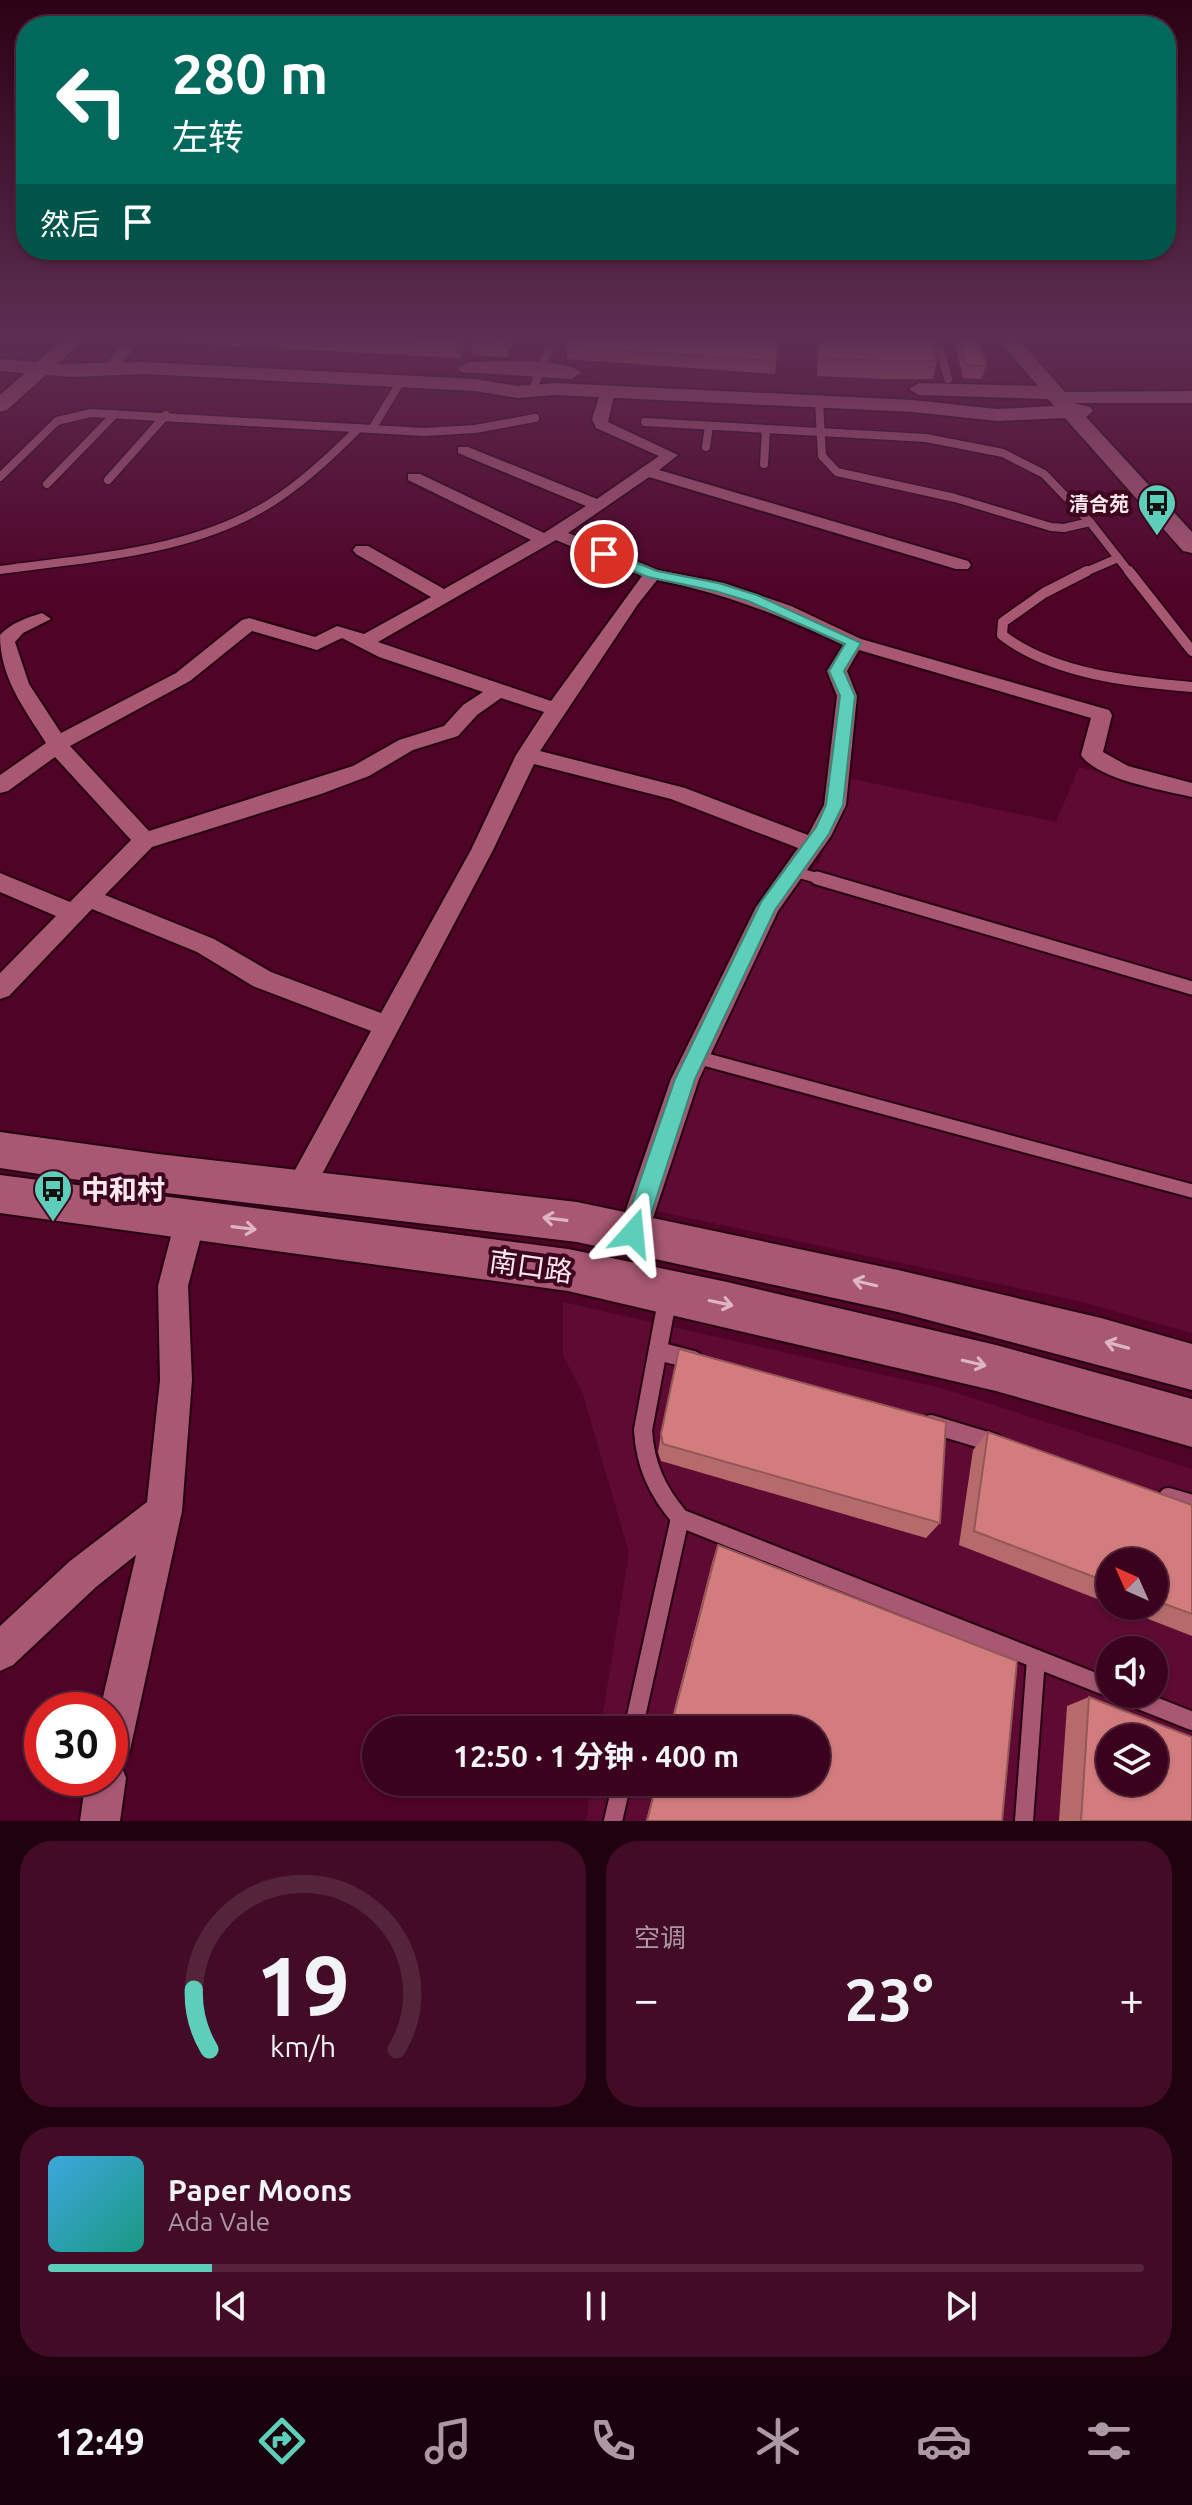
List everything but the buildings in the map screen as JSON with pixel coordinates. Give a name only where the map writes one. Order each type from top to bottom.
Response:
[{"type":"street","points":[[364,642],[550,537],[670,455],[601,424]]},
{"type":"street","points":[[1088,424],[1192,546]]},
{"type":"street","points":[[1091,424],[1192,529]]},
{"type":"street","points":[[463,450],[598,505]]},
{"type":"street","points":[[647,471],[962,565]]},
{"type":"street","points":[[414,477],[550,537],[653,574],[718,587],[752,598],[854,643],[1102,715],[1092,755],[1121,771],[1192,790]]},
{"type":"street","points":[[362,550],[445,597]]},
{"type":"street","points":[[299,1190],[482,850],[527,755],[631,600],[653,574]]},
{"type":"street","points":[[42,619],[16,629],[5,641],[19,684],[60,743],[70,763],[125,817],[144,841]]},
{"type":"street","points":[[0,786],[60,743],[183,677],[249,624],[317,644],[337,632],[386,653],[556,709]]},
{"type":"street","points":[[633,1233],[685,1079],[768,907],[812,845],[835,805],[847,696],[837,671],[854,643]]},
{"type":"street","points":[[0,989],[144,841],[361,771],[406,745],[451,731],[470,710],[498,690]]},
{"type":"street","points":[[527,755],[677,793],[812,845]]},
{"type":"street","points":[[0,882],[202,946],[254,971],[262,979],[386,1026]]},
{"type":"street","name":"南口路","points":[[0,1150],[103,1166],[577,1222],[898,1291],[1192,1367]]},
{"type":"street","name":"南口路","points":[[0,1194],[568,1270],[996,1368],[1192,1423]]},
{"type":"street","points":[[123,1692],[164,1511],[176,1380],[173,1286],[190,1221]]},
{"type":"street","points":[[0,1652],[83,1574],[164,1511]]},
{"type":"street","points":[[100,1821],[103,1796]]},
{"type":"lane","points":[[0,477],[54,424]]},
{"type":"lane","points":[[47,484],[105,424]]},
{"type":"lane","points":[[108,480],[158,424]]},
{"type":"lane","points":[[299,424],[447,432],[497,424]]},
{"type":"lane","points":[[372,429],[375,424]]},
{"type":"lane","points":[[677,424],[941,439],[1003,453],[1044,474],[1090,522],[1192,651]]},
{"type":"lane","points":[[820,424],[822,456],[837,472],[955,498],[1051,527],[1064,528],[1090,522]]},
{"type":"lane","points":[[706,447],[709,426]]},
{"type":"lane","points":[[0,570],[144,549],[227,527],[266,507],[315,474],[359,428]]},
{"type":"lane","points":[[764,464],[766,429]]},
{"type":"lane","points":[[1118,558],[1075,575],[1030,600],[1003,622],[1002,635],[1020,648],[1084,668],[1192,687]]},
{"type":"lane","points":[[792,871],[1192,988]]},
{"type":"lane","points":[[696,1057],[1192,1191]]},
{"type":"lane","points":[[668,1292],[643,1430],[643,1451],[648,1472],[660,1496],[680,1518],[1096,1683]]},
{"type":"lane","points":[[658,1351],[717,1367]]},
{"type":"lane","points":[[909,1418],[1012,1449]]},
{"type":"lane","points":[[1146,1490],[1192,1504]]},
{"type":"lane","points":[[636,1716],[680,1518]]},
{"type":"lane","points":[[1024,1821],[1036,1659]]},
{"type":"lane","points":[[1159,1708],[1192,1721]]},
{"type":"lane","points":[[613,1821],[619,1796]]},
{"type":"shaded area","points":[[1079,767],[1192,795],[1192,1333],[1074,1300],[651,1210],[695,1075],[787,895],[819,862],[849,778],[1056,822]]},
{"type":"shaded area","points":[[563,1302],[941,1388],[1192,1469],[1192,1821],[586,1821],[590,1796],[830,1796],[830,1716],[602,1716],[629,1553],[582,1391],[563,1356]]},
{"type":"place","name":"清合苑","points":[[1157,537]]},
{"type":"place","name":"中和村","points":[[53,1223]]},
{"type":"route","points":[[604,554],[653,574],[718,587],[752,598],[854,643],[837,671],[847,696],[835,805],[823,830],[768,907],[685,1079],[633,1233]]}]
